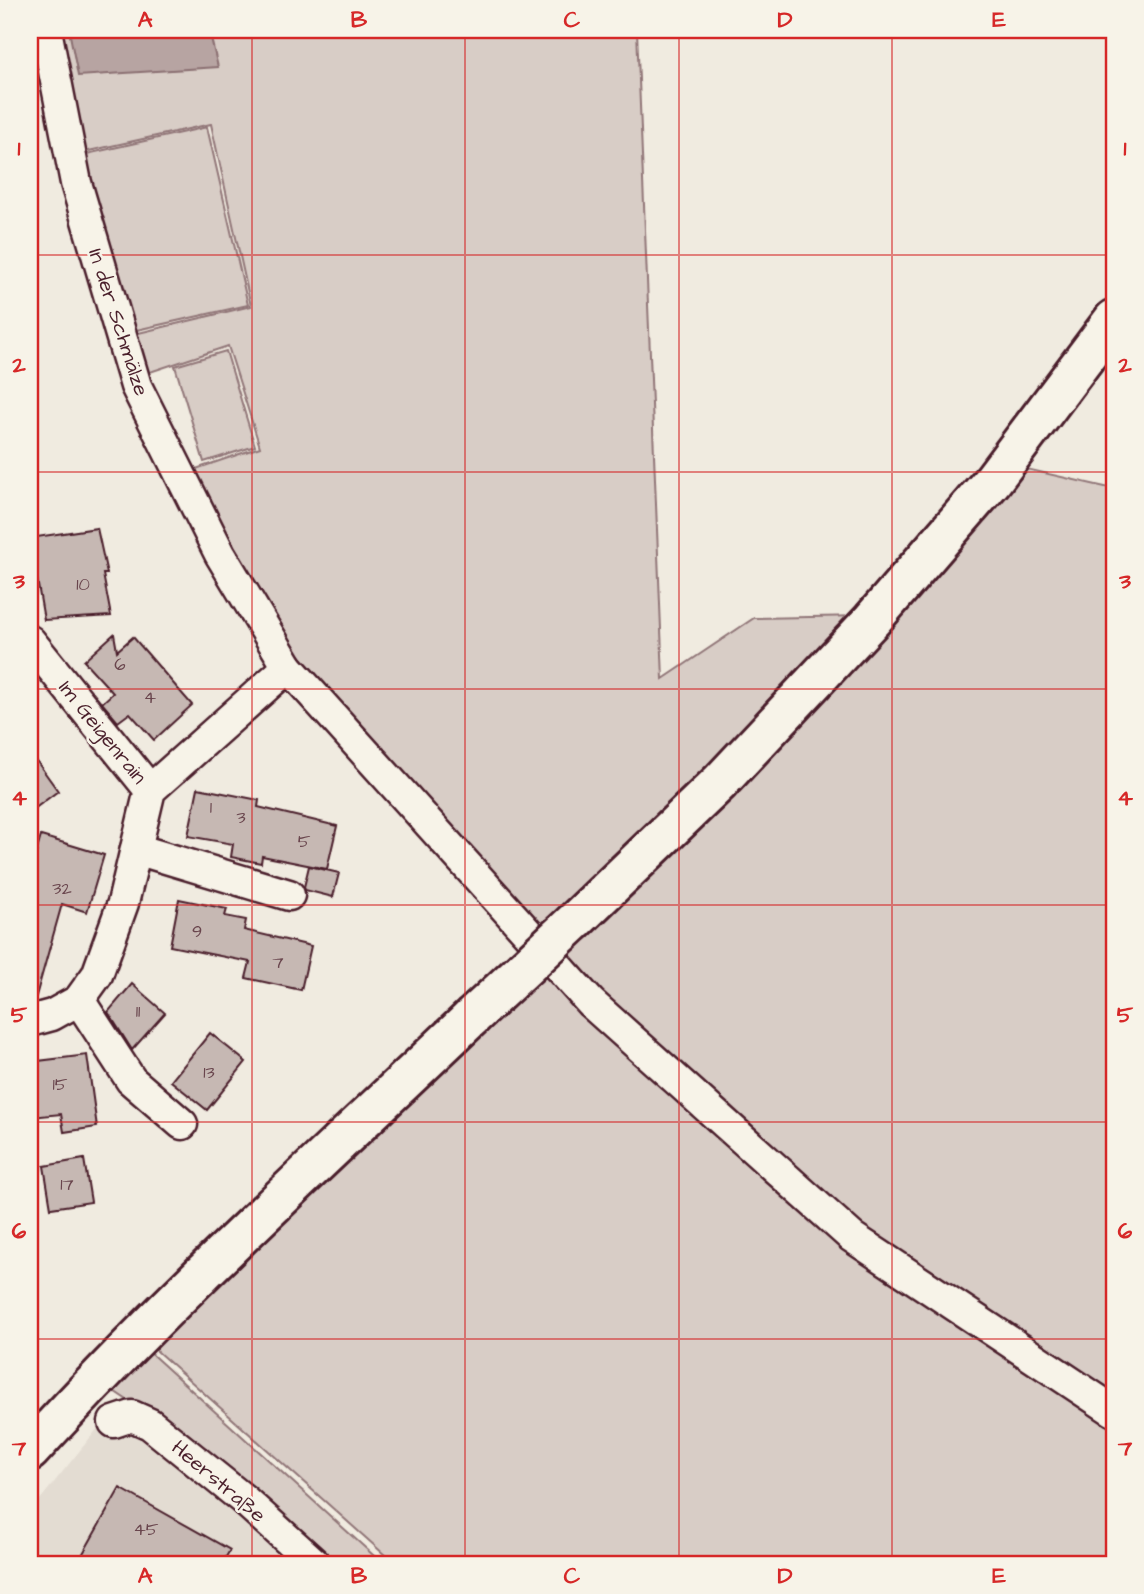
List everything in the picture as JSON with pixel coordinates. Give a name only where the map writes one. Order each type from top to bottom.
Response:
[{"type":"main road","points":[[30,1451],[94,1380],[168,1306],[720,782],[872,620],[993,481],[1114,319]]},
{"type":"street","name":"In der Schmälze","points":[[46,30],[76,183],[136,386],[220,554],[288,667],[601,1012],[852,1237],[1114,1411]]},
{"type":"street","name":"Im Geigenrain","points":[[30,640],[150,790]]},
{"type":"street","name":"Im Geigenrain","points":[[30,1021],[52,1016],[79,1000],[97,975],[123,903],[150,790],[288,667]]},
{"type":"street","points":[[136,849],[289,894]]},
{"type":"street","points":[[79,1000],[131,1080],[182,1124]]},
{"type":"street","name":"Heerstraße","points":[[114,1422],[132,1416],[150,1424],[243,1499],[315,1564]]},
{"type":"shaded area","points":[[52,30],[637,30],[663,679],[754,618],[864,616],[536,937],[291,661],[187,472],[260,447],[228,346],[138,376],[126,336],[251,306],[211,124],[75,154]]},
{"type":"shaded area","points":[[69,30],[209,30],[218,67],[78,76]]},
{"type":"shaded area","points":[[207,127],[248,305],[123,333],[82,155]]},
{"type":"shaded area","points":[[226,351],[255,446],[204,462],[175,366]]},
{"type":"shaded area","points":[[1000,463],[1114,489],[1114,1406],[855,1235],[542,943]]},
{"type":"shaded area","points":[[536,947],[849,1239],[1114,1415],[1114,1564],[395,1564],[139,1335]]},
{"type":"shaded area","points":[[135,1339],[383,1564],[325,1564],[142,1410],[96,1379]]},
{"type":"shaded area","points":[[120,1401],[309,1564],[30,1564],[30,1512]]},
{"type":"building","points":[[97,528],[107,574],[103,574],[111,616],[44,620],[30,538]]},
{"type":"building","points":[[114,634],[117,651],[133,637],[192,705],[154,740],[130,713],[118,722],[102,703],[113,693],[84,661]]},
{"type":"building","points":[[30,752],[58,791],[30,812]]},
{"type":"building","points":[[198,788],[259,800],[258,807],[337,826],[327,869],[262,856],[261,863],[231,857],[233,844],[188,836]]},
{"type":"building","points":[[41,836],[104,855],[87,912],[62,904],[36,996],[30,995],[30,874]]},
{"type":"building","points":[[309,866],[339,873],[333,897],[305,890]]},
{"type":"building","points":[[179,899],[227,909],[225,916],[246,920],[244,930],[311,946],[301,990],[246,978],[250,962],[170,946]]},
{"type":"building","points":[[132,984],[165,1013],[132,1050],[108,1012]]},
{"type":"building","points":[[210,1033],[246,1062],[207,1110],[171,1081]]},
{"type":"building","points":[[87,1055],[97,1127],[64,1132],[61,1114],[31,1117],[30,1062]]},
{"type":"building","points":[[84,1159],[91,1202],[51,1208],[44,1166]]},
{"type":"building","points":[[120,1488],[230,1550],[222,1564],[77,1564]]}]
